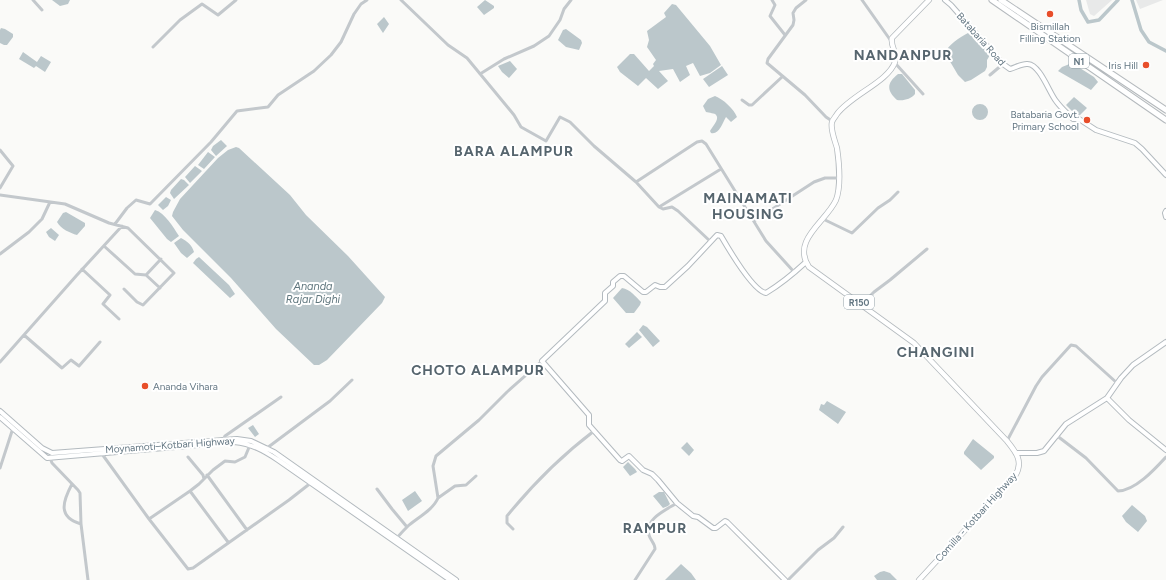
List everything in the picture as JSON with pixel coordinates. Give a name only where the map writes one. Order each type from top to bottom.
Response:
[{"type":"highway","points":[[987,0],[998,6],[1002,2]]},
{"type":"highway","name":"N1","points":[[992,0],[1002,2],[1166,110]]},
{"type":"highway","name":"N1","points":[[1002,2],[1073,57],[1166,120]]},
{"type":"main road","points":[[786,580],[727,522],[725,521],[716,528],[713,528],[698,517],[693,516],[677,503],[652,474],[643,470],[629,456],[621,461],[588,423],[589,415],[542,361],[605,301],[605,293],[613,286],[614,282],[620,276],[624,276],[642,292],[646,292],[655,285],[666,287],[717,235],[720,235],[754,286],[763,293],[766,293],[781,284],[795,273],[806,262],[804,256],[807,237],[828,214],[836,198],[839,178],[837,150],[832,121],[842,108],[855,97],[877,83],[895,63],[896,56],[891,41],[895,34],[929,0]]},
{"type":"main road","name":"Batabaria Road","points":[[945,0],[1003,64],[1010,69],[1023,64],[1032,65],[1044,80],[1054,99],[1073,119],[1079,119],[1096,130],[1135,144],[1142,149],[1166,175]]},
{"type":"main road","points":[[1166,211],[1166,217]]},
{"type":"main road","name":"R150","points":[[806,262],[809,267],[914,342],[1007,441],[1016,454]]},
{"type":"main road","points":[[1016,454],[1041,452],[1048,447],[1066,424],[1107,398],[1117,383],[1133,365],[1166,342]]},
{"type":"main road","points":[[1107,398],[1129,420],[1166,450]]},
{"type":"main road","points":[[0,411],[42,448],[52,453]]},
{"type":"main road","points":[[0,417],[43,456],[50,458]]},
{"type":"main road","name":"Moynamoti–Kotbari Highway","points":[[50,458],[102,452],[244,440],[251,441],[267,448],[312,482],[450,580]]},
{"type":"main road","name":"Moynamoti–Kotbari Highway","points":[[222,442],[234,442],[251,445],[266,452],[397,538],[456,580]]},
{"type":"main road","name":"Moynamoti–Kotbari Highway","points":[[52,453],[102,452]]},
{"type":"main road","name":"Comilla - Kotbari Highway","points":[[919,580],[1015,476],[1019,469],[1019,462],[1016,454]]},
{"type":"street","points":[[33,0],[42,10]]},
{"type":"street","points":[[153,47],[180,20],[202,4],[218,15],[236,0]]},
{"type":"street","points":[[115,224],[127,208],[136,200],[150,204],[211,142],[238,111],[268,107],[278,95],[314,70],[331,55],[342,42],[360,2],[367,0]]},
{"type":"street","points":[[401,0],[448,45],[467,58],[514,115],[519,126],[524,130],[546,141],[560,117],[570,122],[598,150],[636,182],[659,207],[663,209],[672,207],[678,211],[711,242]]},
{"type":"street","points":[[480,74],[504,59],[534,46],[549,36],[560,20],[564,9],[571,0]]},
{"type":"street","points":[[772,0],[775,5],[770,14],[771,19],[785,35]]},
{"type":"street","points":[[806,0],[796,8],[793,13],[793,25],[768,59],[767,63],[805,95],[826,117],[832,121]]},
{"type":"street","points":[[862,0],[891,41]]},
{"type":"street","points":[[895,63],[923,94]]},
{"type":"street","points":[[990,75],[1003,64]]},
{"type":"street","points":[[742,100],[749,105],[752,105],[782,77]]},
{"type":"street","points":[[636,182],[698,142],[702,141],[706,144],[769,246],[795,273]]},
{"type":"street","points":[[0,150],[13,166],[0,188]]},
{"type":"street","points":[[659,207],[721,169]]},
{"type":"street","points":[[754,221],[814,182],[825,178],[839,178]]},
{"type":"street","points":[[823,219],[852,232],[898,192]]},
{"type":"street","points":[[0,195],[65,204],[122,226],[132,231],[174,273],[143,305],[137,302],[124,289]]},
{"type":"street","points":[[0,254],[29,232],[42,219],[50,202]]},
{"type":"street","points":[[0,362],[122,226]]},
{"type":"street","points":[[104,246],[135,274],[146,275],[160,288]]},
{"type":"street","points":[[862,304],[874,292],[927,249]]},
{"type":"street","points":[[146,275],[161,259]]},
{"type":"street","points":[[82,269],[110,295],[103,304],[119,319]]},
{"type":"street","points":[[24,335],[62,368],[71,360],[79,366],[100,342]]},
{"type":"street","points":[[1007,441],[1036,386],[1042,377],[1071,345],[1076,346],[1117,383]]},
{"type":"street","points":[[438,498],[433,466],[436,456],[479,420],[507,392],[542,361]]},
{"type":"street","points":[[267,448],[327,404],[352,380]]},
{"type":"street","points":[[222,442],[225,436],[281,397]]},
{"type":"street","points":[[0,468],[13,428]]},
{"type":"street","points":[[513,529],[507,523],[506,516],[524,494],[558,460],[594,431]]},
{"type":"street","points":[[1056,435],[1086,458],[1118,491],[1139,483],[1166,457]]},
{"type":"street","points":[[149,519],[190,491],[207,475],[226,461],[234,462],[245,457],[251,445]]},
{"type":"street","points":[[102,452],[149,519],[188,569],[193,568],[312,482]]},
{"type":"street","points":[[52,453],[50,458],[52,463],[80,493],[81,524],[88,580]]},
{"type":"street","points":[[188,457],[203,475],[204,479]]},
{"type":"street","points":[[207,475],[247,530]]},
{"type":"street","points":[[397,538],[407,527],[437,502],[438,498],[450,488],[466,485],[476,476]]},
{"type":"street","points":[[72,484],[66,497],[66,513],[70,520],[81,524]]},
{"type":"street","points":[[377,489],[407,527]]},
{"type":"street","points":[[190,491],[228,542]]},
{"type":"street","points":[[635,580],[655,549],[655,545],[649,536],[649,525],[654,518],[677,503]]},
{"type":"street","points":[[786,580],[818,550],[834,538],[843,526]]},
{"type":"shaded area","points":[[1086,0],[1112,0],[1094,16],[1090,14]]},
{"type":"shaded area","points":[[1136,0],[1163,0],[1140,9]]},
{"type":"water","points":[[52,0],[70,0],[68,4],[60,6]]},
{"type":"water","points":[[485,0],[494,6],[494,8],[484,15],[477,7]]},
{"type":"water","points":[[672,4],[676,5],[710,46],[721,65],[710,73],[700,76],[693,63],[686,66],[690,75],[680,82],[673,69],[659,71],[668,81],[658,89],[646,78],[638,86],[620,72],[617,67],[630,54],[634,54],[649,71],[654,66],[653,64],[656,60],[647,47],[649,40],[647,31],[666,17],[664,13]]},
{"type":"water","points":[[384,17],[389,24],[383,33],[377,24]]},
{"type":"water","points":[[1,28],[13,34],[13,37],[7,45],[0,43]]},
{"type":"water","points":[[566,29],[581,40],[582,43],[579,50],[566,47],[558,40],[563,30]]},
{"type":"water","points":[[968,33],[974,35],[990,55],[987,60],[987,67],[985,71],[965,82],[958,75],[945,53],[951,44]]},
{"type":"water","points":[[23,52],[37,62],[41,56],[51,62],[45,72],[36,66],[34,68],[19,59]]},
{"type":"water","points":[[510,61],[517,69],[509,78],[498,66]]},
{"type":"water","points":[[1072,63],[1094,77],[1098,82],[1091,90],[1058,71],[1062,67]]},
{"type":"water","points":[[722,66],[728,75],[709,87],[703,79]]},
{"type":"water","points":[[898,74],[902,74],[915,90],[915,94],[913,96],[905,100],[897,100],[891,93],[889,87],[892,80]]},
{"type":"water","points":[[715,96],[728,105],[737,117],[731,122],[726,117],[718,131],[711,133],[710,131],[717,117],[714,114],[706,112],[703,106],[708,99]]},
{"type":"water","points":[[1074,97],[1087,108],[1078,117],[1066,105]]},
{"type":"water","points":[[980,104],[987,109],[988,112],[983,119],[980,120],[973,115],[972,112],[977,105]]},
{"type":"water","points":[[221,140],[227,146],[216,156],[211,150],[213,146]]},
{"type":"water","name":"Ananda Rajar Dighi","points":[[236,147],[239,148],[290,195],[306,215],[348,256],[385,297],[382,303],[327,360],[319,365],[314,365],[276,329],[231,278],[183,230],[172,216],[180,199],[218,158],[228,150]]},
{"type":"water","points":[[208,152],[215,157],[204,169],[198,165]]},
{"type":"water","points":[[195,166],[202,171],[190,183],[185,177]]},
{"type":"water","points":[[181,179],[189,185],[174,199],[170,193],[171,190]]},
{"type":"water","points":[[166,197],[171,200],[168,206],[163,210],[158,205]]},
{"type":"water","points":[[155,210],[165,217],[179,236],[171,242],[150,218]]},
{"type":"water","points":[[66,212],[85,223],[85,226],[77,235],[61,227],[57,222],[63,213]]},
{"type":"water","points":[[51,228],[59,235],[55,241],[49,237],[46,232]]},
{"type":"water","points":[[181,238],[192,247],[194,252],[187,258],[181,253],[174,243]]},
{"type":"water","points":[[199,257],[229,285],[235,294],[230,298],[193,263]]},
{"type":"water","points":[[622,288],[630,292],[641,302],[634,313],[626,313],[613,298]]},
{"type":"water","points":[[643,325],[647,327],[660,341],[653,347],[639,330]]},
{"type":"water","points":[[637,332],[642,337],[629,348],[625,344]]},
{"type":"water","points":[[827,401],[846,412],[838,424],[819,410],[821,404],[824,405]]},
{"type":"water","points":[[253,425],[259,434],[255,437],[248,428]]},
{"type":"water","points":[[973,439],[994,456],[994,458],[981,470],[964,454]]},
{"type":"water","points":[[687,442],[694,450],[689,456],[681,448]]},
{"type":"water","points":[[628,462],[637,472],[630,476],[623,467]]},
{"type":"water","points":[[415,491],[422,501],[408,511],[402,500]]},
{"type":"water","points":[[659,492],[664,492],[670,504],[668,506],[663,508],[653,496]]},
{"type":"water","points":[[1132,505],[1145,516],[1147,521],[1138,532],[1126,522],[1122,516]]},
{"type":"water","points":[[681,564],[696,580],[665,580]]},
{"type":"water","points":[[884,571],[890,573],[897,580],[877,580],[874,576]]},
{"type":"waterway","points":[[1079,0],[1081,10],[1088,22],[1099,20],[1118,0]]},
{"type":"waterway","points":[[1132,0],[1141,30],[1149,42],[1166,51]]},
{"type":"place","name":"Bismillah Filling Station","points":[[1050,14]]},
{"type":"place","name":"Iris Hill","points":[[1146,65]]},
{"type":"place","name":"Batabaria Govt. Primary School","points":[[1087,120]]},
{"type":"place","name":"Ananda Vihara","points":[[145,386]]},
{"type":"district","name":"NANDANPUR","points":[[903,55]]},
{"type":"district","name":"BARA ALAMPUR","points":[[514,151]]},
{"type":"district","name":"MAINAMATI HOUSING","points":[[748,206]]},
{"type":"district","name":"CHANGINI","points":[[936,352]]},
{"type":"district","name":"CHOTO ALAMPUR","points":[[478,370]]},
{"type":"district","name":"RAMPUR","points":[[655,528]]}]
